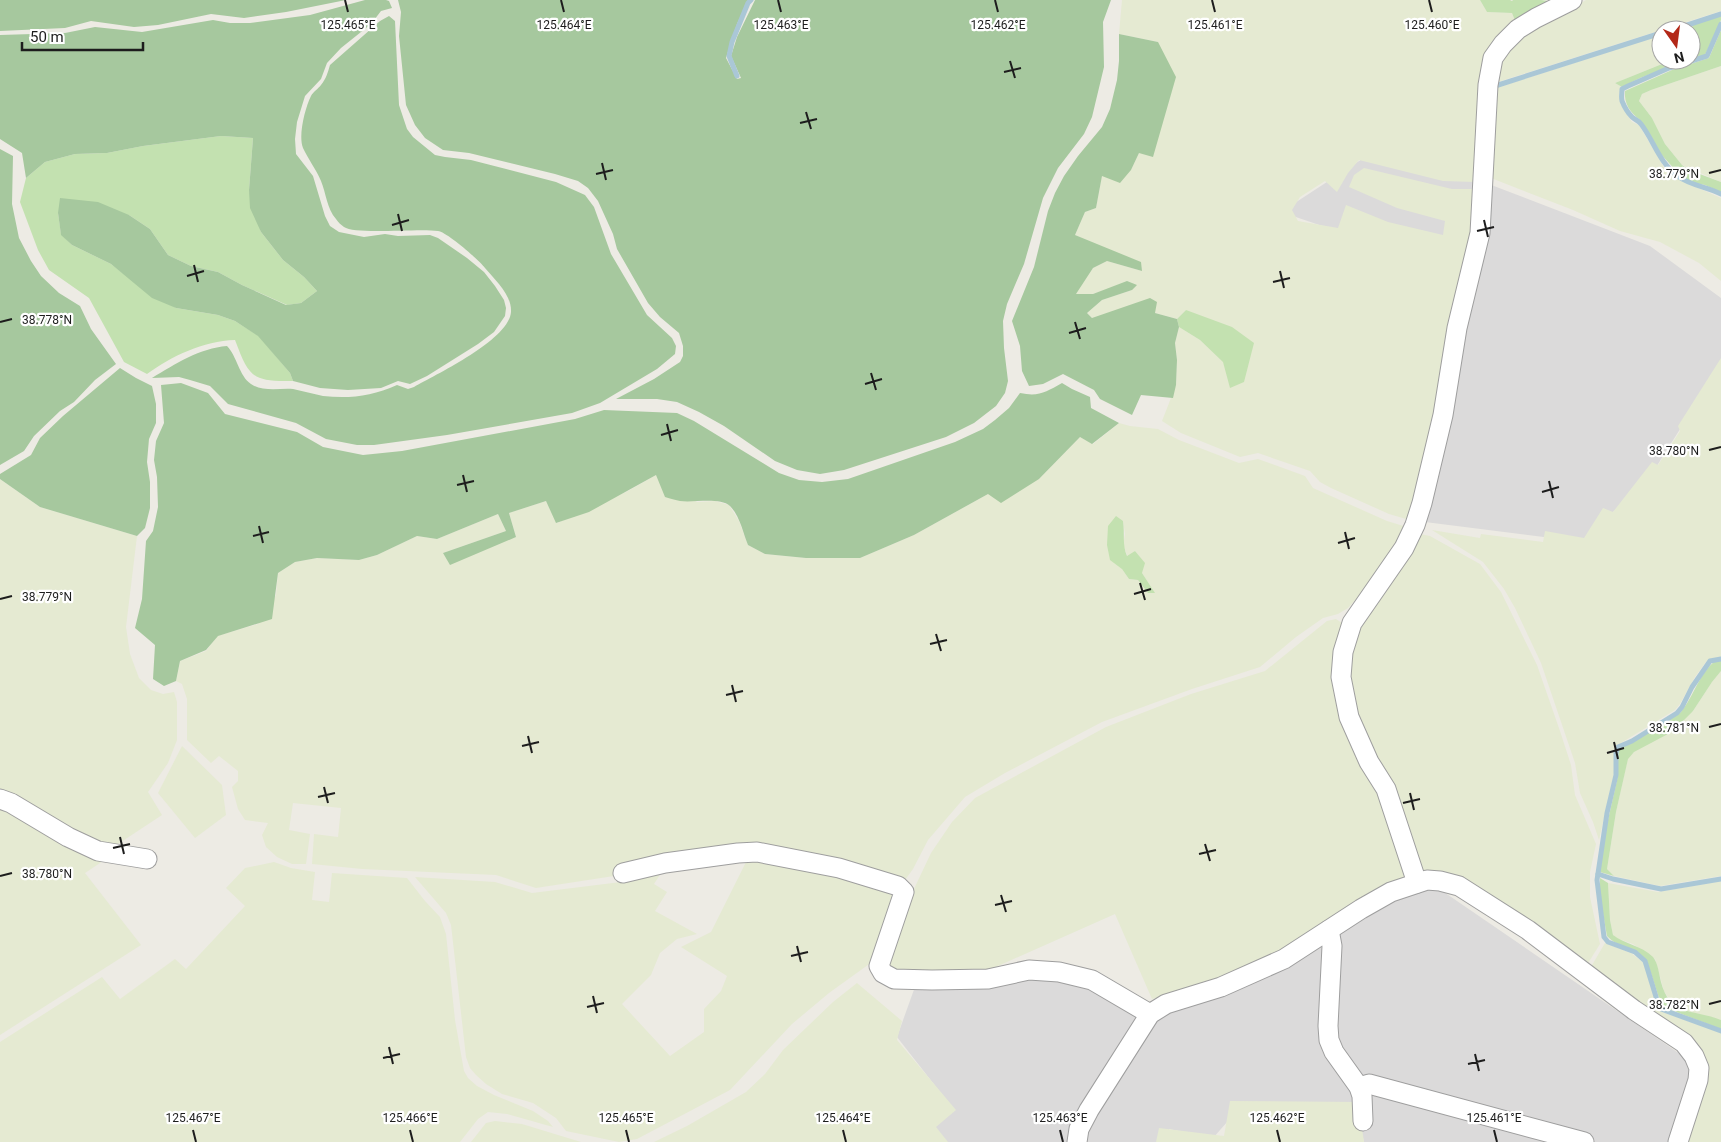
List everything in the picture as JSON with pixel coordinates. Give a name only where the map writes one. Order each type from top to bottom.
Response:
[{"type":"street","points":[[1417,883],[1386,789],[1369,762],[1349,717],[1341,677],[1343,652],[1352,623],[1404,548],[1415,525],[1422,502],[1443,416],[1457,328],[1480,233],[1488,85],[1493,58],[1503,44],[1518,29],[1572,0]]},
{"type":"street","points":[[0,799],[11,803],[68,837],[98,851],[147,860]]},
{"type":"street","points":[[623,873],[665,862],[738,852],[757,852],[839,868],[898,886],[904,892],[879,966],[883,973],[894,979],[988,979],[1029,970],[1059,972],[1092,980],[1150,1014]]},
{"type":"street","points":[[1077,1142],[1079,1129],[1089,1110],[1150,1014],[1166,1004],[1221,987],[1284,959],[1362,908],[1392,892],[1427,880],[1459,886],[1528,930],[1634,1010],[1684,1043],[1694,1056],[1699,1068],[1698,1080],[1678,1142]]},
{"type":"street","points":[[1329,930],[1332,946],[1329,1040],[1334,1052],[1359,1087],[1362,1096],[1363,1120]]},
{"type":"street","points":[[1359,1087],[1370,1084],[1584,1142]]},
{"type":"shaded area","points":[[1379,148],[1486,183],[1650,246],[1721,298],[1721,364],[1653,472],[1583,542],[1425,522],[1467,275],[1281,212]]},
{"type":"shaded area","points":[[1438,888],[1699,1067],[1676,1142],[1364,1142],[1355,1107],[1235,1113],[1213,1138],[1169,1129],[1164,1142],[946,1142],[930,1122],[951,1106],[897,1037],[916,984],[1065,978],[1150,1011],[1390,895]]},
{"type":"green space","points":[[0,0],[346,0],[244,18],[211,14],[158,25],[134,27],[91,21],[65,28],[0,31]]},
{"type":"green space","points":[[365,0],[386,0],[389,1],[392,8],[381,11],[371,24],[341,48],[327,63],[321,79],[305,96],[297,122],[296,154],[313,176],[325,216],[330,226],[339,232],[364,237],[385,234],[398,236],[430,235],[438,238],[484,272],[504,300],[506,308],[505,316],[494,332],[427,376],[410,384],[398,381],[381,388],[348,390],[320,388],[293,381],[290,373],[258,336],[235,321],[218,315],[176,308],[152,298],[111,264],[72,245],[61,235],[58,213],[60,198],[98,202],[129,215],[150,229],[168,255],[191,266],[218,272],[286,305],[301,303],[317,291],[304,277],[283,260],[261,232],[250,208],[249,190],[253,138],[221,136],[143,146],[107,153],[75,154],[45,162],[26,178],[22,153],[0,139],[0,35],[65,33],[95,27],[142,32],[213,20],[230,23],[250,23],[310,15]]},
{"type":"green space","points":[[398,0],[748,0],[737,24],[726,58],[737,79],[741,78],[731,56],[737,37],[755,0],[1111,0],[1103,22],[1104,67],[1092,117],[1084,134],[1058,168],[1043,198],[1024,264],[1007,304],[1003,321],[1008,381],[1005,393],[996,406],[974,423],[946,437],[844,470],[820,474],[797,470],[775,461],[724,426],[677,402],[657,399],[616,399],[654,379],[680,362],[683,356],[683,346],[679,333],[660,317],[648,303],[617,249],[613,234],[598,201],[588,188],[578,181],[555,174],[469,153],[443,150],[425,138],[415,125],[406,105],[399,36],[401,12]]},
{"type":"green space","points":[[1122,0],[1480,0],[1487,12],[1512,13],[1516,23],[1493,41],[1486,54],[1475,182],[1443,181],[1359,160],[1348,173],[1337,192],[1325,181],[1300,197],[1292,210],[1298,221],[1338,228],[1346,205],[1388,222],[1443,235],[1445,221],[1397,208],[1349,187],[1354,175],[1364,168],[1452,189],[1475,189],[1476,220],[1413,521],[1389,514],[1331,488],[1320,482],[1310,471],[1258,453],[1240,457],[1181,433],[1162,421],[1176,385],[1177,360],[1175,343],[1179,327],[1200,340],[1244,381],[1186,310],[1177,319],[1155,313],[1150,299],[1093,319],[1087,313],[1102,300],[1132,290],[1108,289],[1093,294],[1075,294],[1093,268],[1107,261],[1142,271],[1075,235],[1085,212],[1096,208],[1102,176],[1131,170],[1139,153],[1158,42],[1119,34]]},
{"type":"green space","points":[[1480,0],[1541,0],[1555,2],[1516,23],[1512,13],[1487,12]]},
{"type":"green space","points":[[1586,0],[1721,0],[1721,11],[1693,20],[1651,20],[1651,33],[1498,82],[1497,72],[1515,40]]},
{"type":"green space","points":[[389,16],[395,21],[399,105],[407,129],[413,137],[435,155],[471,160],[556,182],[585,195],[594,207],[611,254],[647,315],[672,338],[676,346],[675,354],[657,369],[600,403],[572,413],[447,435],[374,445],[357,445],[326,439],[296,423],[228,404],[210,386],[179,377],[152,378],[197,353],[227,346],[247,380],[260,388],[293,389],[323,396],[342,397],[361,396],[397,385],[408,389],[439,374],[485,345],[507,323],[511,306],[502,288],[482,264],[455,241],[442,233],[429,230],[361,231],[344,227],[333,215],[317,172],[303,148],[301,136],[307,108],[312,95],[328,73],[330,65],[380,21]]},
{"type":"green space","points":[[1721,16],[1721,20],[1705,55],[1701,56],[1701,22]]},
{"type":"green space","points":[[1721,30],[1721,66],[1651,90],[1642,94],[1639,101],[1652,118],[1665,144],[1682,165],[1689,170],[1721,182],[1721,192],[1705,185],[1691,182],[1678,173],[1660,153],[1640,120],[1631,111],[1625,96],[1625,91],[1672,70],[1701,70],[1701,61],[1709,58]]},
{"type":"green space","points":[[1119,34],[1158,42],[1176,77],[1153,157],[1139,153],[1131,170],[1120,183],[1102,176],[1096,208],[1085,212],[1075,235],[1141,262],[1142,271],[1107,261],[1093,268],[1076,294],[1093,294],[1127,281],[1137,285],[1132,290],[1102,300],[1087,313],[1092,318],[1150,298],[1157,302],[1155,313],[1177,319],[1179,327],[1175,343],[1177,360],[1176,385],[1173,398],[1141,395],[1132,415],[1100,399],[1094,390],[1063,374],[1043,384],[1029,386],[1022,371],[1020,346],[1012,321],[1034,267],[1048,211],[1055,193],[1078,156],[1102,127],[1110,109],[1117,80]]},
{"type":"green space","points":[[1651,38],[1651,68],[1615,83],[1622,87],[1619,94],[1620,101],[1632,122],[1639,125],[1665,169],[1678,179],[1721,198],[1721,281],[1699,263],[1660,242],[1620,231],[1573,210],[1491,178],[1496,88]]},
{"type":"green space","points":[[1721,66],[1721,182],[1682,165],[1665,144],[1652,118],[1639,101],[1642,94],[1651,90]]},
{"type":"green space","points":[[1651,68],[1651,70],[1661,70],[1622,87],[1615,83]]},
{"type":"green space","points":[[221,136],[253,138],[249,190],[261,232],[283,260],[304,277],[317,291],[301,303],[287,305],[218,272],[191,266],[168,255],[150,229],[129,215],[58,213],[61,234],[72,245],[111,264],[129,278],[176,308],[218,315],[235,321],[259,336],[290,373],[293,381],[269,380],[254,375],[244,362],[235,340],[200,346],[167,361],[147,374],[124,362],[89,298],[49,270],[38,250],[20,202],[26,178],[45,162],[75,154],[107,153],[143,146]]},
{"type":"green space","points":[[0,149],[13,156],[12,204],[19,238],[31,261],[41,276],[59,293],[80,306],[91,329],[116,364],[95,380],[74,402],[60,411],[34,436],[24,451],[0,465]]},
{"type":"green space","points":[[1186,310],[1232,327],[1254,343],[1244,382],[1230,388],[1223,362],[1200,340],[1179,327],[1177,319]]},
{"type":"green space","points":[[1721,358],[1721,658],[1712,658],[1706,662],[1675,710],[1616,746],[1614,752],[1614,774],[1599,840],[1580,793],[1575,763],[1541,663],[1515,608],[1504,589],[1483,562],[1432,530],[1480,538],[1481,534],[1543,542],[1545,531],[1584,538],[1603,508],[1613,512],[1652,462],[1658,465],[1680,431],[1678,426]]},
{"type":"green space","points":[[120,368],[152,386],[156,404],[156,423],[149,439],[147,462],[150,482],[150,508],[145,528],[137,536],[40,507],[0,479],[0,474],[31,455],[40,438]]},
{"type":"green space","points":[[181,383],[208,393],[225,414],[297,432],[323,447],[363,455],[402,451],[575,419],[604,410],[677,413],[694,421],[779,473],[799,480],[822,482],[848,479],[955,442],[983,429],[995,420],[1009,408],[1020,393],[1042,393],[1062,383],[1090,397],[1091,408],[1119,423],[1092,444],[1080,437],[1039,479],[1001,503],[988,494],[914,535],[860,558],[806,558],[765,554],[748,545],[739,520],[726,503],[680,501],[665,497],[656,475],[589,512],[556,523],[546,501],[509,513],[516,537],[450,565],[443,553],[506,531],[498,514],[437,539],[417,536],[377,555],[359,560],[317,558],[295,562],[278,573],[272,619],[218,636],[206,650],[180,661],[176,681],[164,686],[153,679],[155,645],[135,628],[142,599],[146,541],[153,531],[158,507],[157,477],[154,460],[156,441],[164,423],[161,385]]},
{"type":"green space","points":[[1119,423],[1158,429],[1179,440],[1239,463],[1258,459],[1305,476],[1313,488],[1387,521],[1410,528],[1374,579],[1348,608],[1338,614],[1323,618],[1296,637],[1260,667],[1192,689],[1102,722],[1005,773],[965,797],[928,840],[905,880],[753,845],[622,869],[614,876],[536,888],[496,875],[362,869],[312,864],[314,834],[338,837],[341,808],[293,803],[289,830],[310,834],[306,864],[292,864],[277,857],[266,847],[262,835],[268,823],[245,820],[238,809],[232,787],[238,781],[238,771],[219,756],[211,763],[187,740],[187,699],[182,684],[176,681],[180,661],[206,651],[217,636],[258,624],[276,595],[278,573],[295,562],[317,558],[359,560],[377,555],[417,536],[437,539],[498,514],[506,531],[443,553],[516,537],[509,513],[546,501],[557,523],[628,491],[656,475],[697,502],[715,501],[729,505],[739,521],[748,545],[765,554],[806,558],[860,558],[914,535],[988,494],[1039,479],[1080,437],[1093,444]],"holes":[[[1123,521],[1125,534],[1123,545],[1128,557],[1135,551],[1144,563],[1142,573],[1154,592],[1148,593],[1138,580],[1129,579],[1122,569]]]},
{"type":"green space","points":[[0,479],[40,507],[137,536],[126,627],[130,654],[139,678],[151,690],[163,694],[174,692],[177,702],[177,740],[168,763],[148,792],[162,815],[112,848],[0,794]]},
{"type":"green space","points":[[1116,516],[1123,521],[1125,552],[1127,556],[1135,551],[1145,563],[1142,573],[1155,593],[1148,593],[1138,580],[1129,579],[1122,569],[1110,560],[1107,545],[1108,526]]},
{"type":"green space","points":[[1420,534],[1430,536],[1480,564],[1501,592],[1537,665],[1571,765],[1575,795],[1596,844],[1590,872],[1590,897],[1600,944],[1585,968],[1463,883],[1425,871],[1420,873],[1364,745],[1348,675],[1356,633]]},
{"type":"green space","points":[[1336,619],[1342,623],[1337,649],[1375,786],[1406,873],[1404,880],[1357,903],[1307,933],[1289,948],[1210,983],[1152,999],[1115,914],[980,974],[900,972],[886,966],[913,891],[931,853],[952,822],[975,798],[1106,727],[1191,694],[1265,671],[1327,621]]},
{"type":"green space","points":[[1715,661],[1721,661],[1721,671],[1693,711],[1668,734],[1634,752],[1628,759],[1616,812],[1607,869],[1614,876],[1600,872],[1605,833],[1618,776],[1618,753],[1620,748],[1680,713],[1704,673]]},
{"type":"green space","points":[[1721,671],[1721,876],[1660,886],[1614,876],[1607,869],[1616,812],[1628,758],[1693,711]]},
{"type":"green space","points":[[182,746],[222,785],[226,815],[195,838],[158,793]]},
{"type":"green space","points":[[0,805],[106,859],[85,873],[141,945],[0,1035]]},
{"type":"green space","points":[[749,856],[895,890],[872,962],[829,993],[792,1024],[730,1090],[637,1139],[619,1142],[566,1131],[556,1118],[533,1103],[502,1094],[486,1084],[470,1068],[466,1057],[451,925],[446,913],[415,877],[495,882],[532,893],[621,882],[665,867],[654,884],[667,892],[655,911],[697,934],[677,939],[660,953],[651,975],[622,1004],[670,1056],[704,1032],[704,1009],[721,991],[727,976],[681,947],[711,932]]},
{"type":"green space","points":[[274,862],[291,868],[315,872],[312,900],[329,902],[332,873],[407,878],[440,917],[446,934],[455,1020],[464,1071],[468,1078],[477,1086],[494,1095],[533,1111],[548,1121],[553,1127],[507,1114],[488,1112],[478,1119],[460,1142],[0,1142],[0,1042],[102,977],[120,999],[175,959],[186,969],[245,906],[226,888],[245,868]]},
{"type":"green space","points":[[1600,878],[1608,883],[1610,920],[1613,935],[1643,950],[1655,959],[1661,982],[1670,1001],[1684,1010],[1721,1020],[1721,1029],[1666,1008],[1661,1004],[1647,961],[1638,953],[1616,943],[1607,936],[1600,897]]},
{"type":"green space","points":[[1721,881],[1721,1020],[1681,1010],[1673,1005],[1664,991],[1655,959],[1633,944],[1616,938],[1613,935],[1610,920],[1608,883],[1658,892]]},
{"type":"green space","points":[[1605,943],[1631,953],[1644,963],[1660,1011],[1721,1033],[1721,1142],[1680,1142],[1702,1064],[1588,972]]},
{"type":"green space","points":[[857,983],[902,1021],[897,1040],[956,1110],[936,1127],[948,1142],[654,1142],[687,1126],[746,1092],[765,1074],[783,1050],[833,1002]]},
{"type":"green space","points":[[1230,1101],[1358,1102],[1364,1142],[1156,1142],[1159,1128],[1224,1136]]},
{"type":"green space","points":[[495,1121],[522,1124],[581,1142],[471,1142],[486,1123]]},
{"type":"waterway","points":[[737,76],[729,56],[732,42],[751,0]]},
{"type":"waterway","points":[[1701,21],[1721,14]]},
{"type":"waterway","points":[[1721,24],[1707,56],[1669,68],[1622,89],[1622,101],[1632,117],[1646,131],[1666,165],[1679,177],[1688,182],[1721,194]]},
{"type":"waterway","points":[[1495,86],[1651,36]]},
{"type":"waterway","points":[[1721,659],[1710,661],[1677,713],[1632,741],[1618,747],[1616,753],[1616,775],[1607,813],[1597,880],[1604,937],[1608,942],[1635,952],[1645,961],[1661,1009],[1721,1031]]},
{"type":"waterway","points":[[1598,874],[1661,889],[1721,879]]}]
